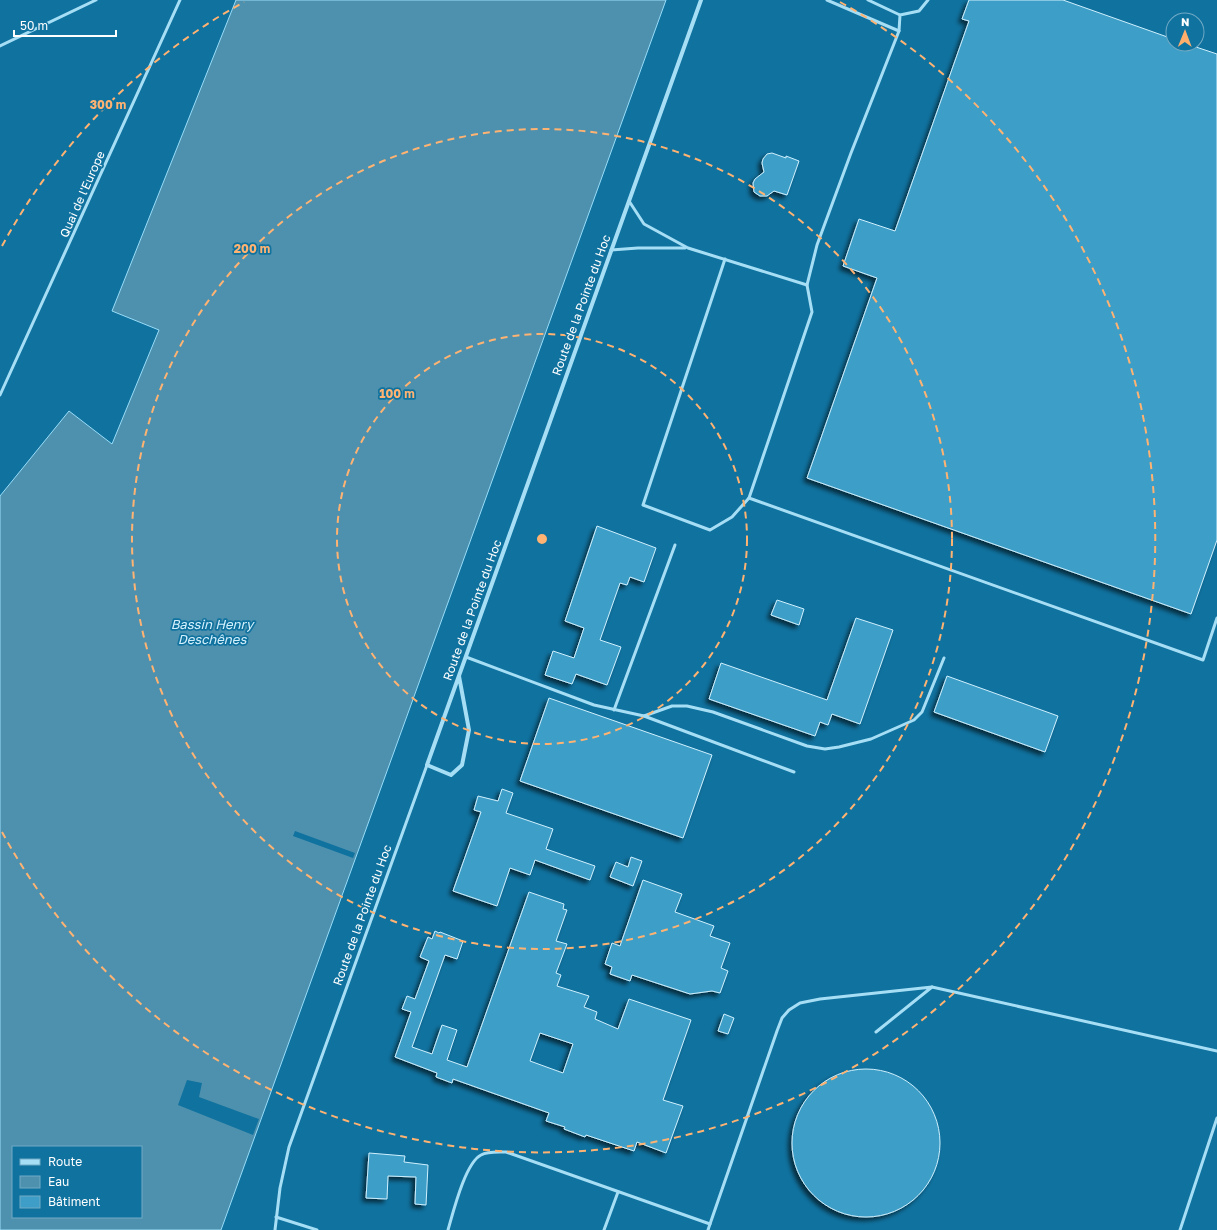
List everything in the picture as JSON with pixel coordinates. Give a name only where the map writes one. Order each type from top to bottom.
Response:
[{"type":"street","name":"Route de la Pointe du Hoc","points":[[427,765],[701,0]]},
{"type":"street","points":[[427,765],[451,775],[462,764],[469,730],[459,676]]},
{"type":"lane","points":[[0,46],[96,0]]},
{"type":"lane","name":"Quai de l'Europe","points":[[0,395],[180,0]]},
{"type":"lane","points":[[827,0],[899,31]]},
{"type":"lane","points":[[868,0],[900,15],[919,11],[928,0]]},
{"type":"lane","points":[[725,259],[643,505],[710,530],[732,517],[749,498],[812,312],[807,285],[817,245],[899,31],[900,15]]},
{"type":"lane","points":[[629,201],[644,224],[688,248],[807,285]]},
{"type":"lane","points":[[611,250],[638,248],[688,248]]},
{"type":"lane","points":[[749,498],[1203,660],[1217,618]]},
{"type":"lane","points":[[614,710],[675,545]]},
{"type":"lane","points":[[466,657],[594,705],[644,716],[794,772]]},
{"type":"lane","points":[[644,716],[672,706],[687,706],[713,712],[807,746],[825,749],[871,739],[914,720],[922,712],[944,658]]},
{"type":"lane","name":"Route de la Pointe du Hoc","points":[[275,1230],[280,1188],[289,1147],[427,765]]},
{"type":"lane","points":[[876,1032],[932,987]]},
{"type":"lane","points":[[708,1230],[782,1018],[789,1010],[800,1003],[820,999],[932,987],[1217,1051]]},
{"type":"lane","points":[[1180,1230],[1217,1118]]},
{"type":"lane","points":[[448,1230],[467,1171],[473,1162],[481,1155],[492,1152],[506,1152],[710,1224]]},
{"type":"lane","points":[[604,1230],[618,1192]]},
{"type":"lane","points":[[276,1217],[317,1230]]},
{"type":"water","name":"Bassin Henry Deschênes","points":[[236,0],[666,0],[221,1230],[0,1230],[0,496],[69,411],[112,444],[159,330],[112,311]]},
{"type":"pier","points":[[295,831],[355,853],[353,858],[293,836]]},
{"type":"pier","points":[[187,1080],[202,1083],[199,1097],[259,1119],[253,1135],[178,1105]]},
{"type":"building","points":[[969,0],[1063,0],[1165,36],[1165,52],[1205,52],[1205,50],[1217,54],[1217,540],[1191,614],[807,478],[877,278],[843,266],[859,219],[895,231],[969,21],[962,19]]},
{"type":"building","points":[[772,153],[799,161],[787,195],[774,191],[767,196],[760,196],[754,192],[753,183],[755,179],[764,172],[762,163],[763,159],[767,154]]},
{"type":"building","points":[[597,526],[656,548],[644,582],[630,577],[627,585],[620,583],[600,640],[621,647],[607,685],[576,674],[572,684],[545,675],[553,651],[574,658],[584,628],[565,621]]},
{"type":"building","points":[[777,600],[804,609],[799,625],[771,615]]},
{"type":"building","points":[[856,618],[893,630],[860,724],[832,714],[828,725],[820,722],[815,736],[709,699],[721,663],[827,700]]},
{"type":"building","points":[[947,676],[1058,716],[1045,752],[934,712]]},
{"type":"building","points":[[549,698],[712,755],[683,838],[520,781]]},
{"type":"building","points":[[502,789],[513,793],[506,813],[553,829],[546,849],[595,866],[590,880],[535,860],[530,875],[510,868],[497,906],[453,891],[481,812],[474,810],[478,796],[498,801]]},
{"type":"building","points":[[631,857],[642,861],[633,886],[610,877],[616,862],[628,867]]},
{"type":"building","points":[[643,880],[682,894],[675,912],[714,926],[710,936],[730,943],[721,968],[728,971],[720,993],[712,991],[690,994],[632,975],[630,981],[610,974],[612,967],[605,964],[612,943],[620,946]]},
{"type":"building","points":[[529,892],[564,904],[563,909],[567,910],[556,941],[567,944],[556,973],[561,975],[557,986],[589,996],[584,1007],[597,1012],[595,1019],[618,1029],[629,999],[691,1020],[663,1100],[683,1106],[666,1153],[637,1142],[634,1151],[586,1135],[585,1137],[564,1129],[565,1127],[546,1121],[549,1113],[453,1079],[452,1083],[436,1077],[437,1073],[395,1057],[411,1012],[402,1009],[407,996],[415,999],[429,961],[420,957],[428,937],[432,939],[435,931],[463,941],[457,959],[445,955],[412,1047],[432,1054],[442,1025],[457,1030],[447,1060],[467,1067]],"holes":[[[540,1033],[573,1044],[563,1073],[530,1061]]]},
{"type":"building","points":[[724,1014],[734,1018],[728,1034],[718,1031]]},
{"type":"building","points":[[866,1069],[887,1072],[901,1078],[913,1086],[923,1096],[931,1108],[937,1122],[940,1143],[937,1164],[931,1178],[923,1190],[913,1200],[901,1208],[887,1214],[866,1217],[845,1214],[831,1208],[819,1200],[809,1190],[801,1178],[795,1164],[792,1143],[795,1122],[801,1108],[809,1096],[819,1086],[831,1078],[845,1072]]},
{"type":"building","points":[[369,1153],[405,1156],[404,1162],[428,1165],[426,1205],[415,1204],[416,1177],[388,1176],[387,1199],[366,1198]]}]
